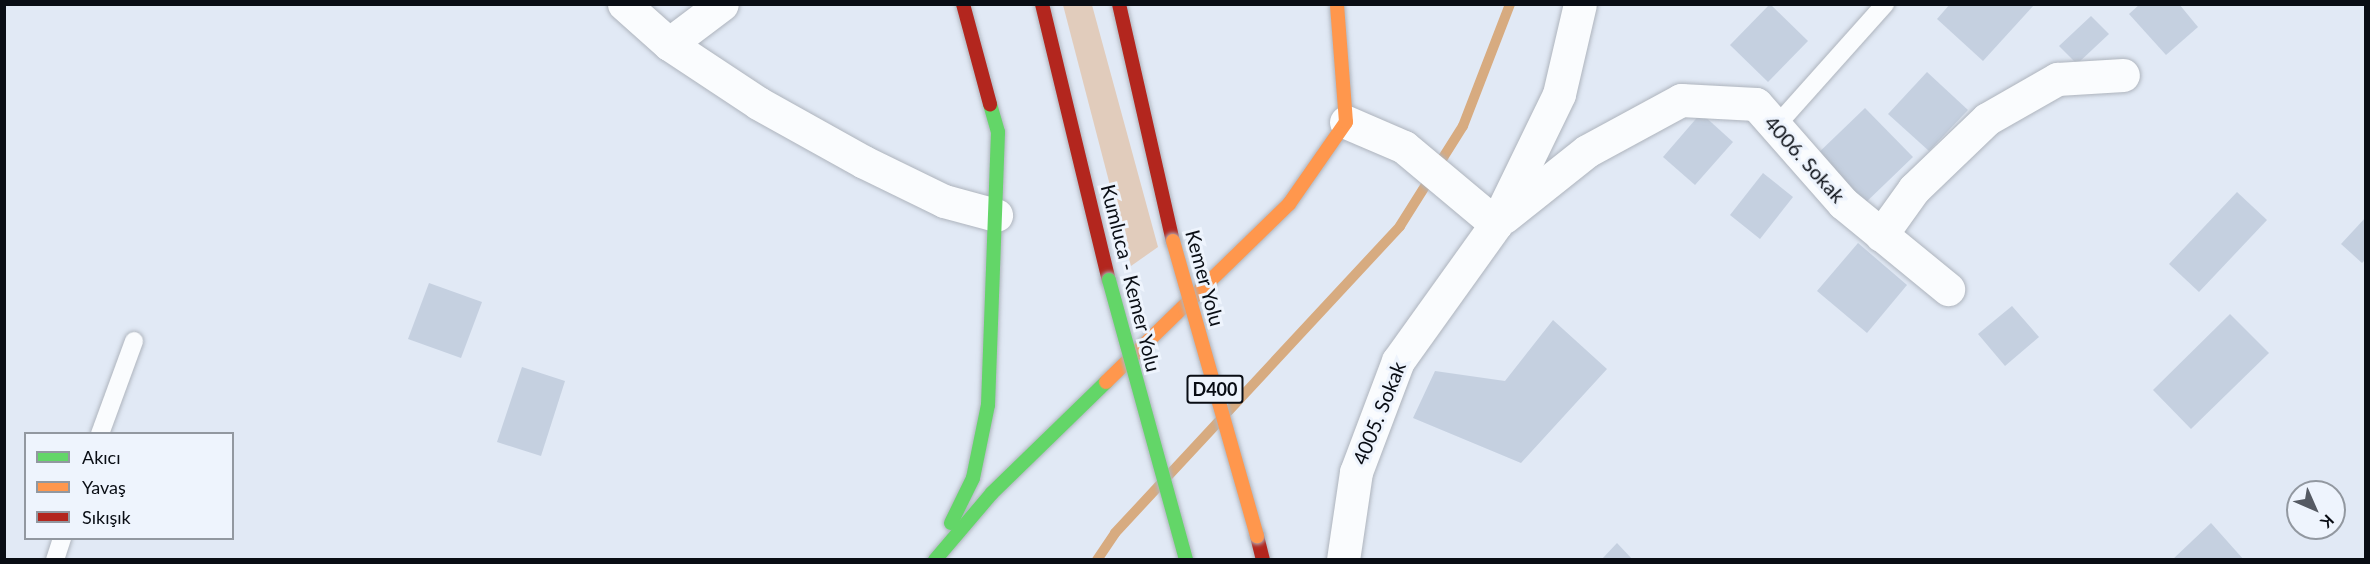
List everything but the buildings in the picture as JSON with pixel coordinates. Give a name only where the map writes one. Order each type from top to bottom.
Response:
[{"type":"main road","points":[[934,560],[972,478],[988,405],[998,132],[963,4]]},
{"type":"main road","name":"Kumluca - Kemer Yolu","points":[[1042,4],[1109,280],[1186,560]]},
{"type":"main road","name":"Kemer Yolu","points":[[1119,4],[1173,241],[1263,560]]},
{"type":"main road","points":[[934,560],[992,493],[1289,204],[1346,122],[1337,4]]},
{"type":"street","points":[[624,4],[669,44],[758,103],[864,162],[944,201],[996,214]]},
{"type":"street","points":[[669,44],[722,4]]},
{"type":"street","points":[[1346,122],[1404,147],[1496,224],[1559,94],[1580,4]]},
{"type":"street","points":[[1881,235],[1914,189],[1987,119],[2057,79],[2123,75]]},
{"type":"street","name":"4006. Sokak","points":[[1496,224],[1587,151],[1681,100],[1756,104],[1843,203],[1948,289]]},
{"type":"street","name":"4005. Sokak","points":[[1343,560],[1356,472],[1398,361],[1496,224]]},
{"type":"lane","points":[[1776,126],[1885,4]]},
{"type":"lane","points":[[101,432],[134,341]]},
{"type":"lane","points":[[55,560],[61,540]]},
{"type":"shaded area","points":[[1063,5],[1092,5],[1158,247],[1131,266]]},
{"type":"waterway","points":[[1097,560],[1115,533],[1400,226],[1463,126],[1510,4]]},
{"type":"traffic: fast","points":[[951,523],[973,478],[988,405],[998,132],[990,104]]},
{"type":"traffic: fast","points":[[1109,280],[1186,560]]},
{"type":"traffic: fast","points":[[935,560],[992,493],[1106,382]]},
{"type":"traffic: slow","points":[[1106,382],[1289,204],[1346,122],[1337,4]]},
{"type":"traffic: slow","points":[[1173,241],[1257,536]]},
{"type":"traffic: jam","points":[[963,4],[990,104]]},
{"type":"traffic: jam","points":[[1042,4],[1109,280]]},
{"type":"traffic: jam","points":[[1119,4],[1173,241]]},
{"type":"traffic: jam","points":[[1257,536],[1263,560]]}]
